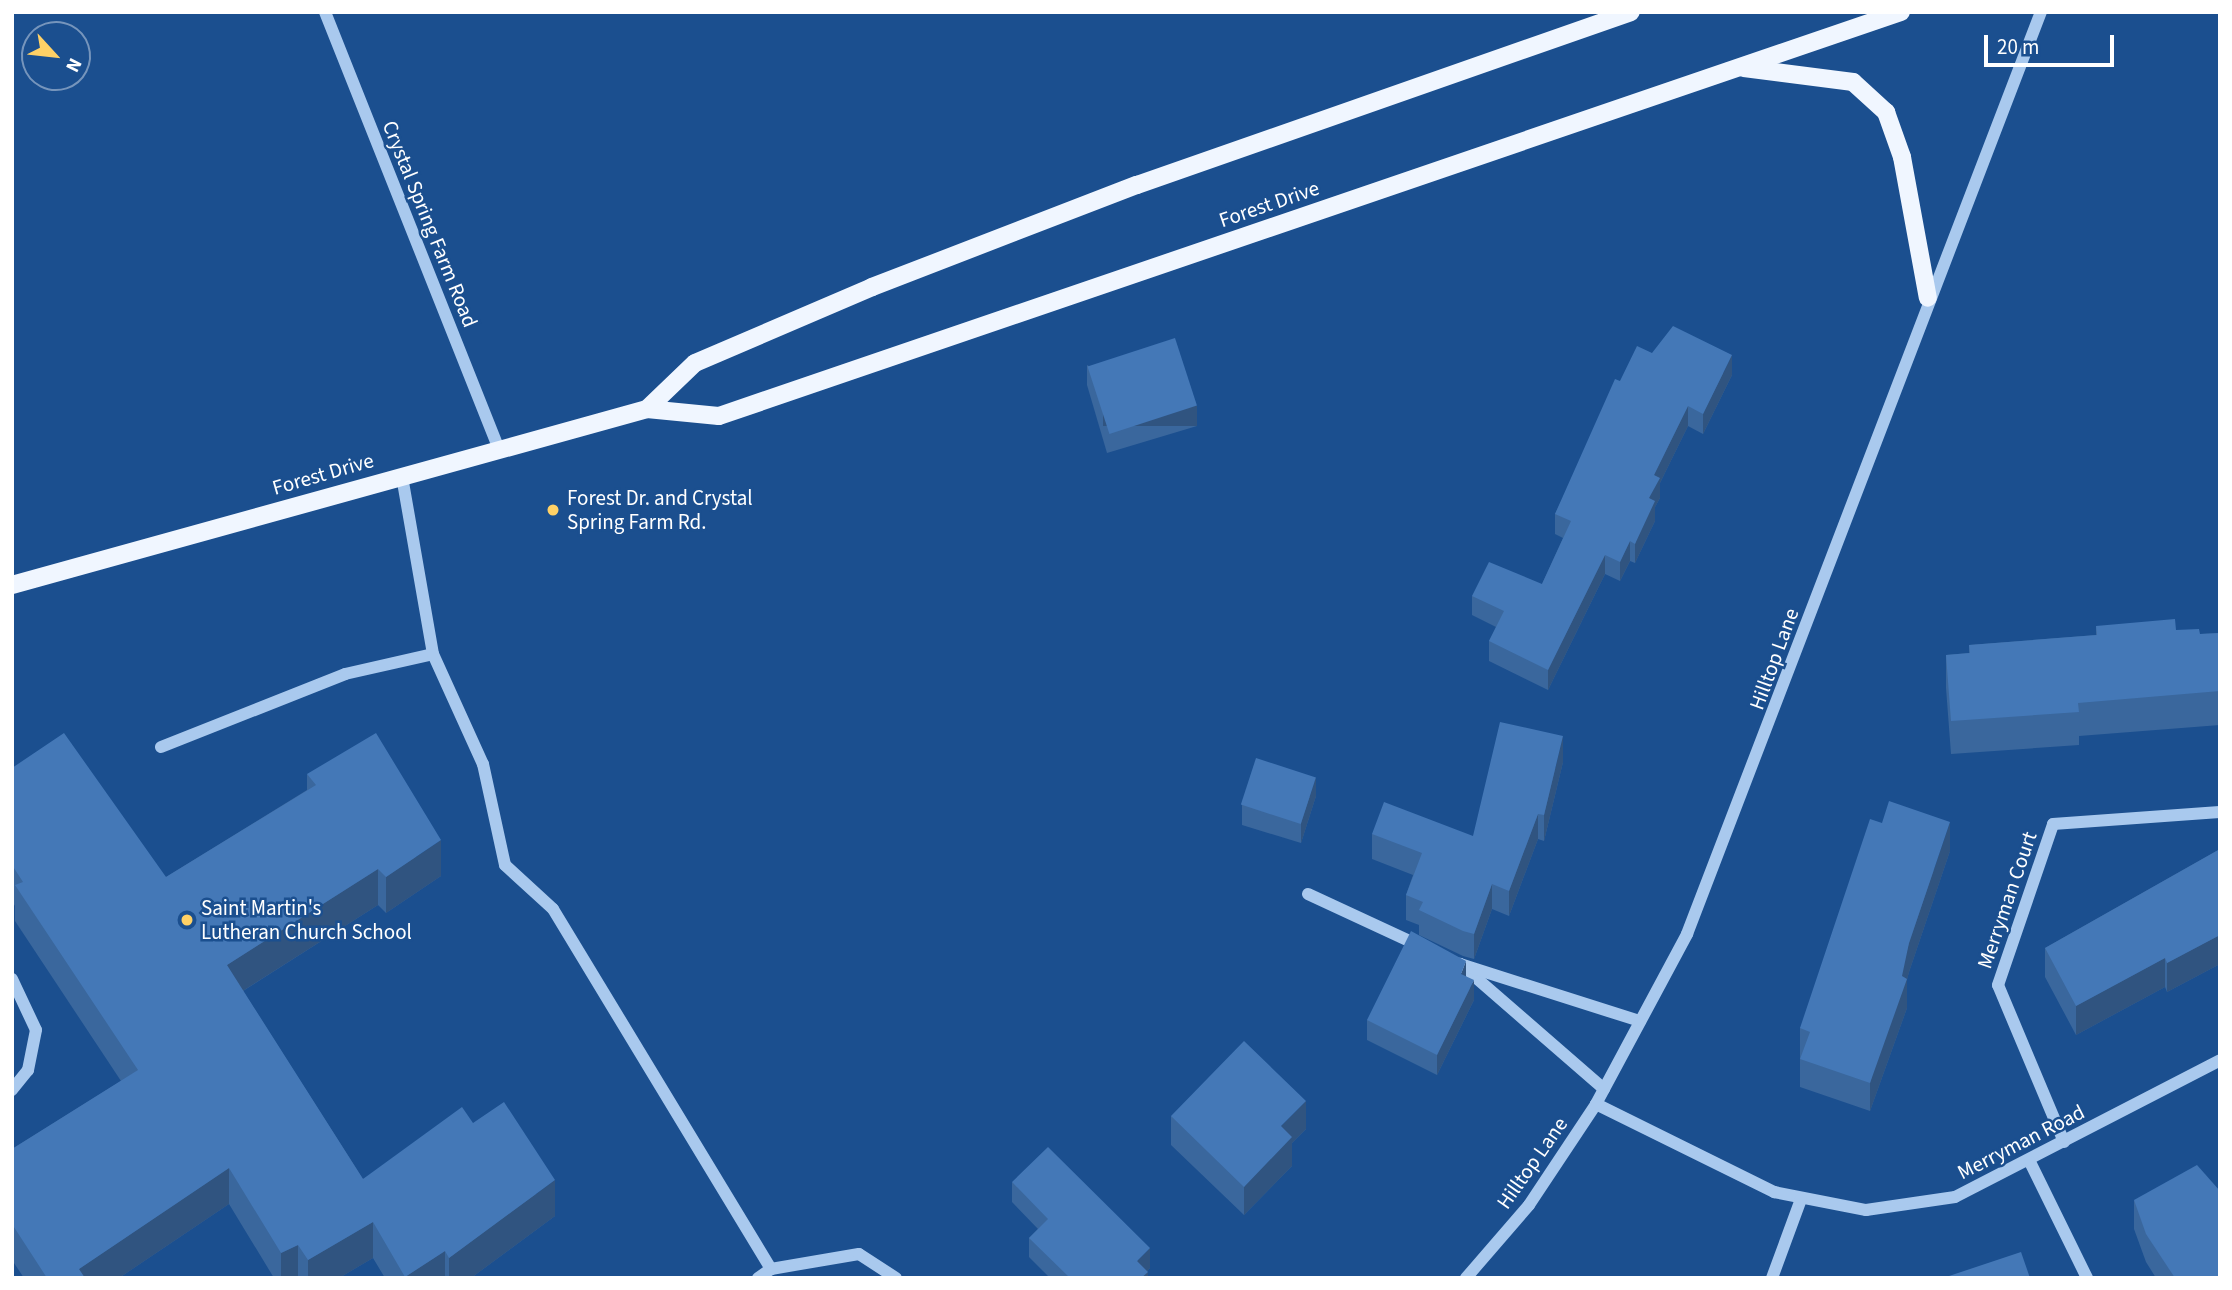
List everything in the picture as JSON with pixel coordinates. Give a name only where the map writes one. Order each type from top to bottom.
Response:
[{"type":"main road","name":"Forest Drive","points":[[648,409],[695,363],[872,287],[1136,185],[1632,12]]},
{"type":"main road","name":"Forest Drive","points":[[12,585],[648,409],[719,416],[1901,12]]},
{"type":"main road","points":[[1740,67],[1853,82],[1886,112],[1902,158],[1928,298]]},
{"type":"street","name":"Crystal Spring Farm Road","points":[[325,12],[499,449]]},
{"type":"street","name":"Hilltop Lane","points":[[1466,1278],[1529,1205],[1596,1104],[1688,934],[1747,786],[1928,298],[2041,12]]},
{"type":"street","points":[[402,476],[433,654],[483,764],[505,865],[553,909],[771,1269]]},
{"type":"street","points":[[161,747],[345,674],[433,654]]},
{"type":"street","name":"Merryman Court","points":[[2064,1142],[1998,985],[2053,824],[2220,811]]},
{"type":"street","points":[[1308,894],[1435,953]]},
{"type":"street","points":[[1447,958],[1640,1021]]},
{"type":"street","points":[[1460,964],[1604,1089]]},
{"type":"street","points":[[12,979],[36,1030],[28,1070],[12,1090]]},
{"type":"street","name":"Merryman Road","points":[[1596,1104],[1688,1154],[1801,1199],[1866,1210],[1955,1198],[2030,1162],[2220,1060]]},
{"type":"street","points":[[2030,1162],[2087,1278]]},
{"type":"street","points":[[1772,1278],[1801,1199]]},
{"type":"street","points":[[758,1278],[771,1269],[859,1254],[896,1278]]},
{"type":"building","points":[[1673,326],[1732,355],[1703,414],[1688,406],[1654,475],[1660,478],[1649,498],[1655,501],[1635,544],[1630,541],[1620,562],[1605,555],[1548,670],[1489,641],[1504,611],[1472,596],[1489,562],[1542,584],[1571,521],[1555,514],[1615,379],[1620,381],[1637,346],[1652,353]]},
{"type":"building","points":[[1175,338],[1197,406],[1109,434],[1088,366]]},
{"type":"building","points":[[2175,619],[2176,630],[2199,629],[2200,634],[2220,633],[2220,691],[2078,703],[2079,712],[1951,721],[1946,655],[1970,653],[1969,645],[2097,635],[2096,626]]},
{"type":"building","points":[[1500,722],[1563,736],[1544,815],[1538,814],[1509,891],[1492,884],[1474,934],[1419,910],[1423,902],[1406,895],[1422,853],[1372,834],[1384,802],[1473,836]]},
{"type":"building","points":[[64,733],[166,877],[316,785],[307,774],[376,733],[441,840],[386,877],[378,869],[227,965],[363,1179],[462,1107],[473,1123],[504,1102],[555,1180],[449,1258],[445,1251],[405,1277],[373,1222],[308,1260],[298,1245],[281,1253],[229,1168],[79,1269],[85,1278],[47,1278],[12,1224],[12,1149],[138,1070],[15,885],[23,882],[12,865],[12,768]]},
{"type":"building","points":[[1256,758],[1316,777],[1301,824],[1241,805]]},
{"type":"building","points":[[1889,801],[1950,822],[1909,943],[1902,976],[1907,979],[1870,1083],[1800,1059],[1810,1032],[1800,1028],[1870,819],[1882,823]]},
{"type":"building","points":[[2220,849],[2220,935],[2167,963],[2165,958],[2076,1006],[2045,948]]},
{"type":"building","points":[[1411,931],[1466,961],[1461,974],[1474,980],[1437,1055],[1367,1020]]},
{"type":"building","points":[[1244,1041],[1306,1101],[1281,1126],[1292,1137],[1244,1187],[1171,1116]]},
{"type":"building","points":[[1048,1147],[1150,1248],[1137,1261],[1148,1272],[1141,1278],[1070,1278],[1029,1238],[1048,1219],[1012,1182]]},
{"type":"building","points":[[2197,1165],[2220,1191],[2220,1278],[2175,1278],[2146,1234],[2134,1200]]},
{"type":"building","points":[[2021,1252],[2030,1278],[1949,1278],[1949,1276]]},
{"type":"place","name":"Forest Dr. and Crystal Spring Farm Rd.","points":[[553,510]]},
{"type":"place","name":"Saint Martin's Lutheran Church School","points":[[187,920]]}]
